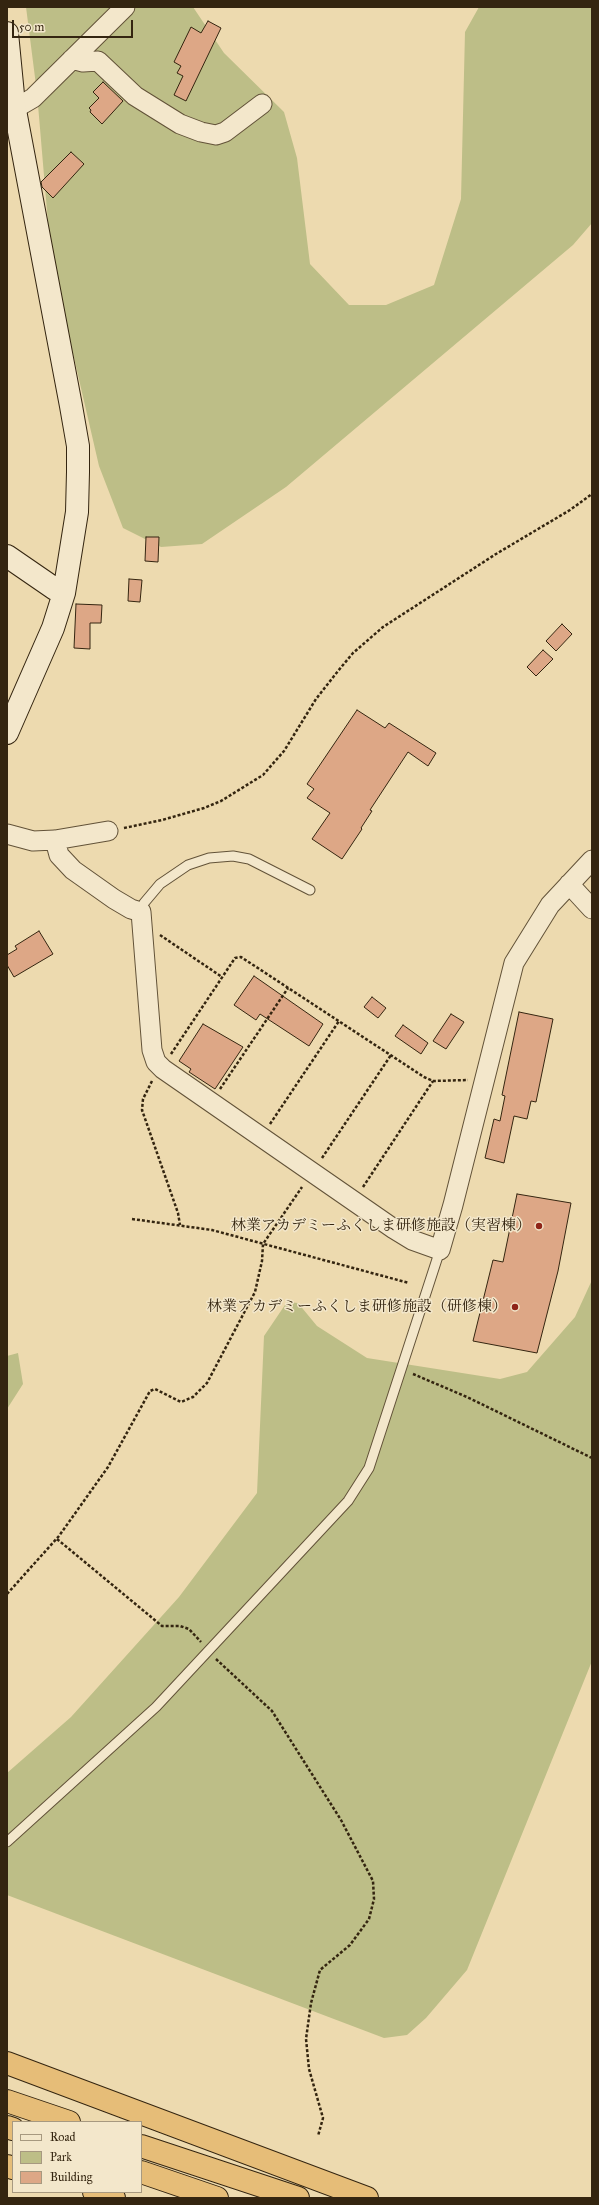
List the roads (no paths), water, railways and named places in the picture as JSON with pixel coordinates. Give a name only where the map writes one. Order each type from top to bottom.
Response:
[{"type":"highway","points":[[7,2063],[367,2198]]},
{"type":"highway","points":[[7,2101],[66,2121]]},
{"type":"highway","points":[[142,2146],[298,2198]]},
{"type":"highway","points":[[142,2172],[217,2198]]},
{"type":"highway","points":[[97,2193],[114,2198]]},
{"type":"street","points":[[14,105],[21,104],[33,98],[125,7]]},
{"type":"street","points":[[7,33],[14,105],[78,446],[77,512],[64,592],[53,628],[7,733]]},
{"type":"street","points":[[72,59],[83,62],[98,61],[135,96],[180,124],[201,132],[216,135],[226,132],[262,104]]},
{"type":"street","points":[[7,556],[34,575],[64,592]]},
{"type":"street","points":[[7,834],[33,841],[55,840],[108,832]]},
{"type":"street","points":[[55,840],[59,855],[73,870],[141,918],[152,1050],[156,1062],[161,1068],[210,1104],[412,1240],[440,1250],[453,1205],[514,963],[550,905],[592,860]]},
{"type":"street","points":[[569,884],[592,909]]},
{"type":"lane","points":[[141,918],[144,903],[160,884],[188,865],[209,858],[233,856],[249,859],[310,890]]},
{"type":"lane","points":[[7,1842],[156,1708],[348,1501],[369,1468],[440,1250]]},
{"type":"place","name":"林業アカデミーふくしま研修施設（実習棟）","points":[[539,1226]]},
{"type":"place","name":"林業アカデミーふくしま研修施設（研修棟）","points":[[515,1307]]}]
